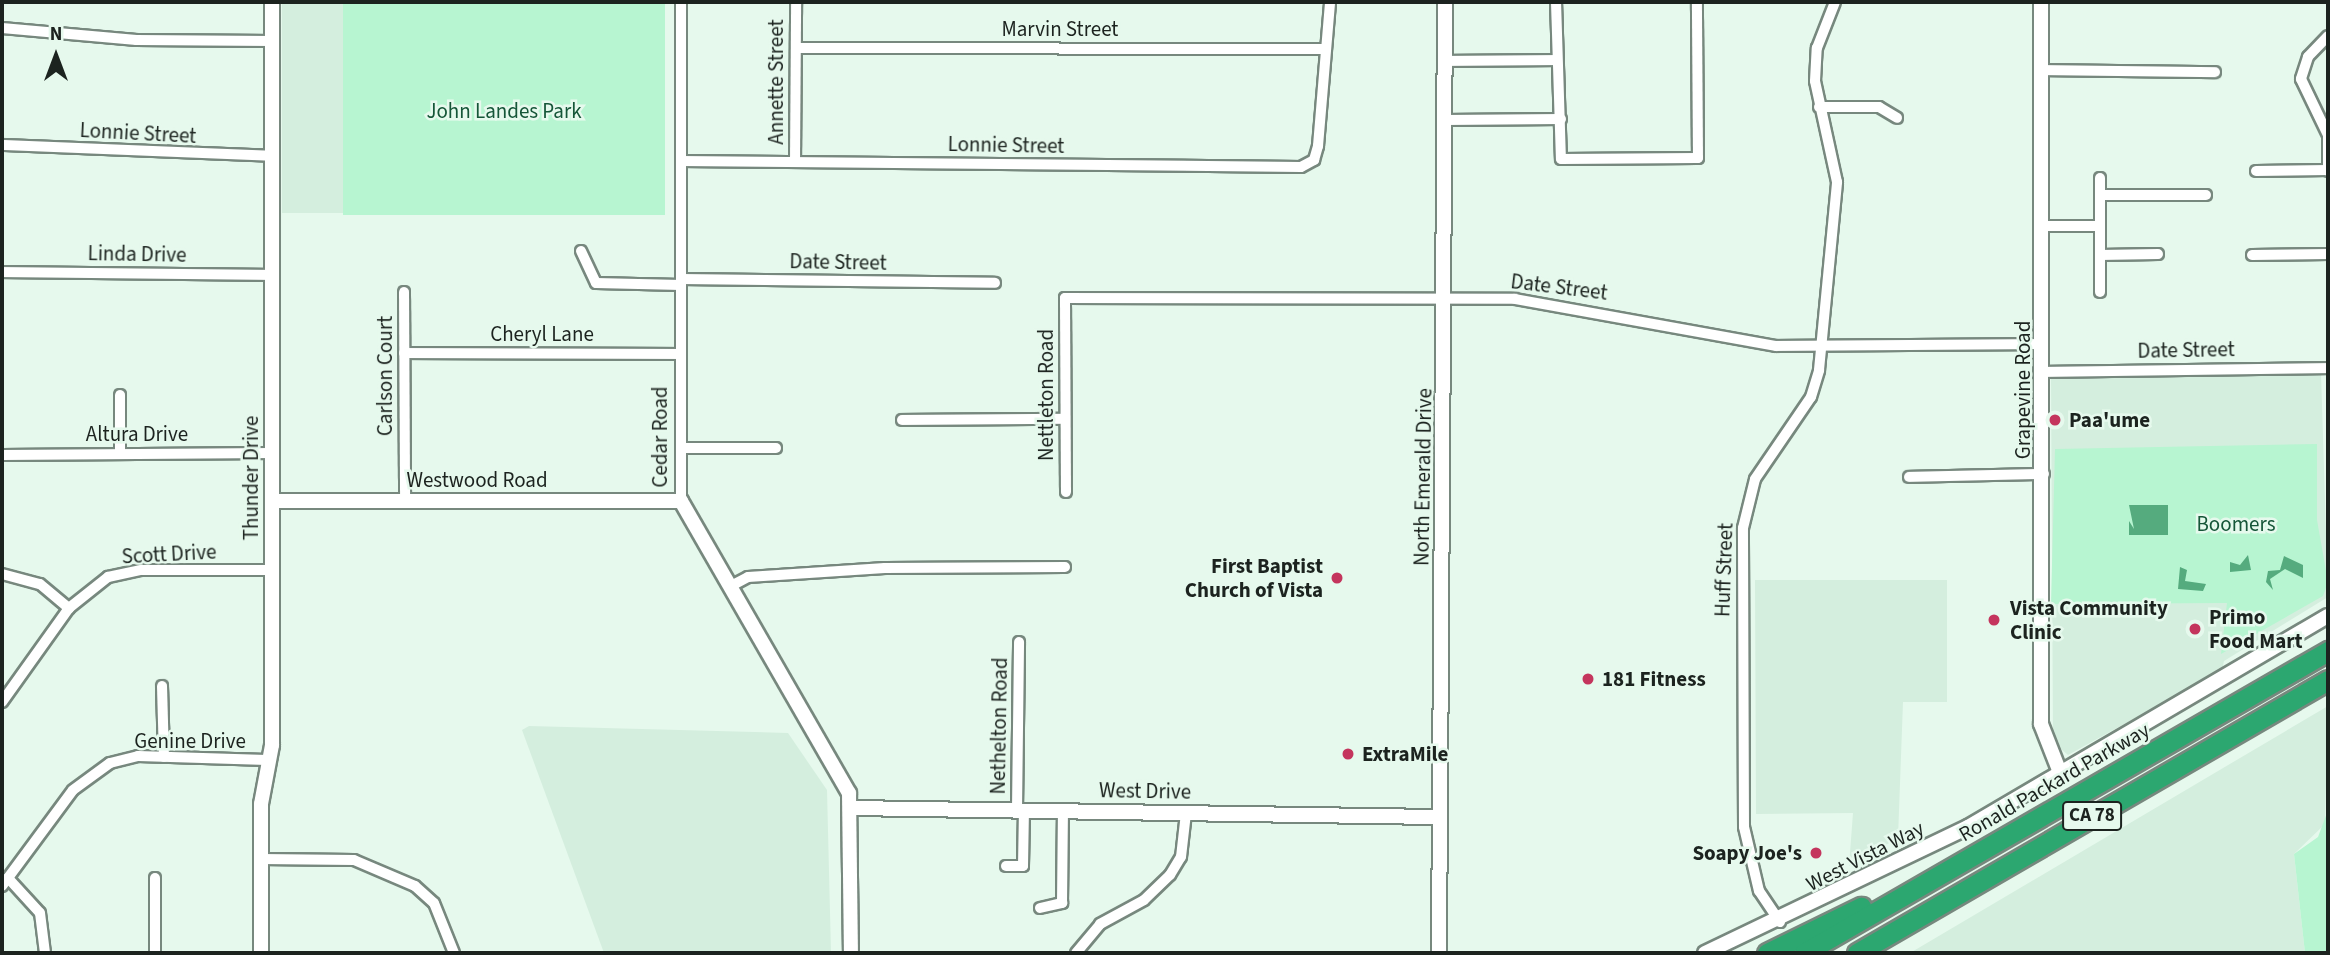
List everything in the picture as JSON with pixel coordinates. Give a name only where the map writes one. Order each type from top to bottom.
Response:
[{"type":"highway","name":"Ronald Packard Parkway","points":[[1804,953],[2328,651]]},
{"type":"highway","name":"CA 78","points":[[1857,953],[2328,680]]},
{"type":"highway","points":[[1767,953],[1921,885]]},
{"type":"street","name":"Thunder Drive","points":[[261,953],[261,859],[267,760],[272,570],[272,2]]},
{"type":"street","name":"Cedar Road","points":[[681,2],[681,501],[836,764],[850,808],[850,953]]},
{"type":"street","name":"Annette Street","points":[[795,162],[796,2]]},
{"type":"street","points":[[1325,49],[1330,2]]},
{"type":"street","name":"North Emerald Drive","points":[[1439,953],[1438,817],[1447,300],[1443,61],[1445,2]]},
{"type":"street","points":[[1556,2],[1561,159],[1698,158],[1697,2]]},
{"type":"street","name":"Huff Street","points":[[1780,922],[1759,891],[1744,827],[1743,528],[1755,479],[1811,397],[1821,346],[1837,182],[1819,107],[1817,48],[1835,2]]},
{"type":"street","name":"Grapevine Road","points":[[2041,2],[2045,372],[2041,724],[2061,775]]},
{"type":"street","points":[[2,28],[136,40],[272,41]]},
{"type":"street","points":[[2256,171],[2328,171],[2328,135],[2320,111],[2301,79],[2308,57],[2328,36]]},
{"type":"street","name":"Marvin Street","points":[[796,48],[1325,49]]},
{"type":"street","name":"Lonnie Street","points":[[681,161],[1301,167],[1314,160],[1318,146],[1325,49]]},
{"type":"street","points":[[1443,61],[1558,60]]},
{"type":"street","points":[[2042,70],[2215,72]]},
{"type":"street","points":[[1819,107],[1879,107],[1897,118]]},
{"type":"street","points":[[1445,120],[1561,119]]},
{"type":"street","name":"Lonnie Street","points":[[2,145],[272,156]]},
{"type":"street","points":[[2100,177],[2100,292]]},
{"type":"street","points":[[2100,195],[2206,195]]},
{"type":"street","points":[[2043,226],[2100,226]]},
{"type":"street","name":"Date Street","points":[[580,251],[596,283],[995,283]]},
{"type":"street","points":[[2100,255],[2158,254]]},
{"type":"street","points":[[2252,255],[2328,254]]},
{"type":"street","name":"Linda Drive","points":[[2,272],[272,275]]},
{"type":"street","name":"Carlson Court","points":[[404,292],[405,501]]},
{"type":"street","name":"Date Street","points":[[1065,298],[1550,301],[1729,342],[1821,346],[2043,345]]},
{"type":"street","name":"Nettleton Road","points":[[1065,298],[1063,419],[1066,492]]},
{"type":"street","name":"Cheryl Lane","points":[[404,353],[681,354]]},
{"type":"street","name":"Date Street","points":[[2045,372],[2328,368]]},
{"type":"street","points":[[120,395],[120,453]]},
{"type":"street","points":[[902,420],[1063,419]]},
{"type":"street","points":[[681,448],[776,448]]},
{"type":"street","name":"Altura Drive","points":[[2,455],[272,453]]},
{"type":"street","points":[[1909,477],[2045,474]]},
{"type":"street","name":"Westwood Road","points":[[272,501],[681,501]]},
{"type":"street","points":[[730,586],[748,577],[885,568],[1065,567]]},
{"type":"street","name":"Scott Drive","points":[[2,702],[69,608],[108,577],[142,570],[272,570]]},
{"type":"street","points":[[2,574],[40,584],[69,608]]},
{"type":"street","name":"West Vista Way","points":[[1705,953],[1780,922],[2061,775],[2328,616]]},
{"type":"street","name":"Nethelton Road","points":[[1006,866],[1023,866],[1019,642]]},
{"type":"street","points":[[162,686],[164,757]]},
{"type":"street","name":"Genine Drive","points":[[5,882],[85,777],[110,763],[164,757],[267,760]]},
{"type":"street","name":"West Drive","points":[[850,808],[1438,817]]},
{"type":"street","points":[[1040,908],[1062,903],[1063,811]]},
{"type":"street","points":[[1076,953],[1100,924],[1144,900],[1170,875],[1181,856],[1186,813]]},
{"type":"street","points":[[261,859],[354,860],[415,886],[434,903],[454,953]]},
{"type":"street","points":[[155,878],[155,953]]},
{"type":"street","points":[[5,882],[40,913],[45,953]]},
{"type":"shaded area","points":[[282,2],[343,2],[343,213],[282,213]]},
{"type":"shaded area","points":[[2321,373],[2328,597],[2224,661],[2222,670],[2068,755],[2053,742],[2051,376]]},
{"type":"shaded area","points":[[2129,505],[2168,505],[2168,535],[2129,535],[2129,521],[2134,529]]},
{"type":"shaded area","points":[[2248,555],[2251,570],[2230,572],[2230,562],[2240,565]]},
{"type":"shaded area","points":[[2284,556],[2303,565],[2303,578],[2285,569],[2270,579],[2273,590],[2266,582],[2268,571],[2280,570]]},
{"type":"shaded area","points":[[2180,567],[2187,570],[2185,581],[2206,584],[2203,591],[2178,589]]},
{"type":"shaded area","points":[[1755,580],[1947,580],[1947,702],[1903,702],[1898,838],[1849,866],[1853,813],[1756,814]]},
{"type":"shaded area","points":[[2328,706],[2325,824],[2294,854],[2305,953],[1910,953]]},
{"type":"shaded area","points":[[529,726],[788,733],[827,790],[831,953],[604,953],[522,730]]},
{"type":"green space","name":"John Landes Park","points":[[343,2],[665,2],[665,215],[343,215]]},
{"type":"green space","name":"Boomers","points":[[2317,444],[2317,520],[2328,582],[2323,596],[2221,654],[2227,603],[2051,604],[2055,449]]},
{"type":"green space","points":[[2328,810],[2328,953],[2305,953],[2294,854],[2318,837]]},
{"type":"place","name":"Paa'ume","points":[[2055,420]]},
{"type":"place","name":"First Baptist Church of Vista","points":[[1337,578]]},
{"type":"place","name":"Vista Community Clinic","points":[[1994,620]]},
{"type":"place","name":"Primo Food Mart","points":[[2195,629]]},
{"type":"place","name":"181 Fitness","points":[[1588,679]]},
{"type":"place","name":"ExtraMile","points":[[1348,754]]},
{"type":"place","name":"Soapy Joe's","points":[[1816,853]]}]
